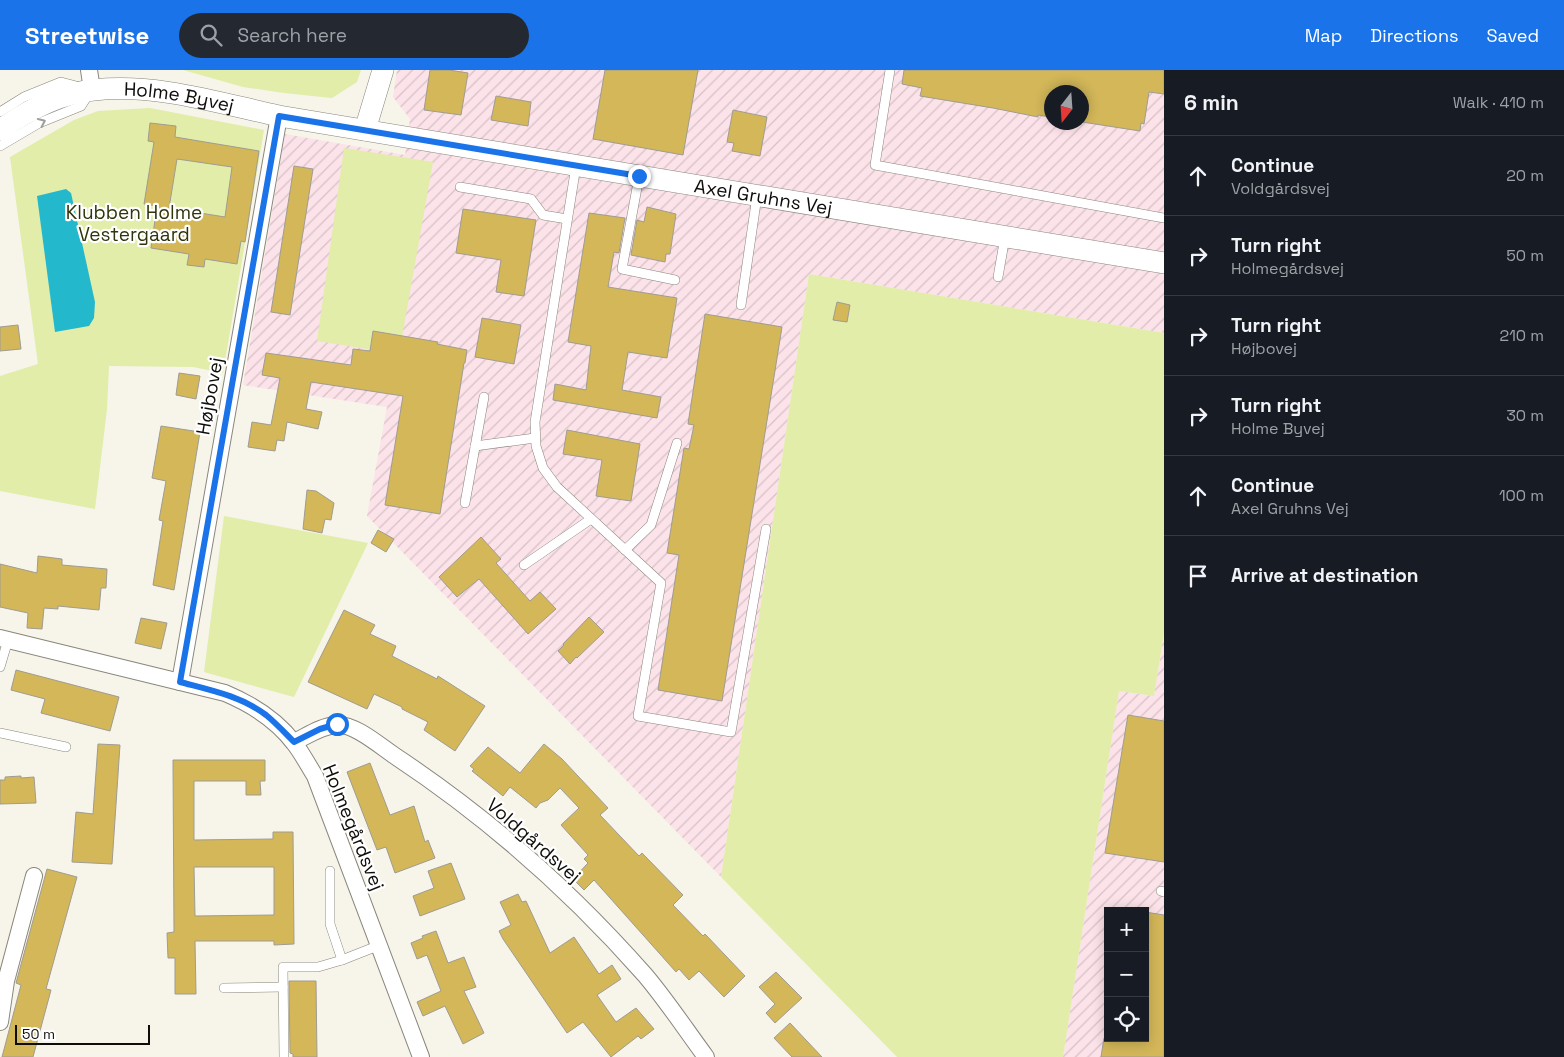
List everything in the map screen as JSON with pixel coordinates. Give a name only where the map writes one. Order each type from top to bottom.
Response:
[{"type":"street","points":[[365,130],[383,70]]},
{"type":"street","name":"Holme Byvej","points":[[0,130],[29,111],[91,80],[123,88],[170,93],[279,116],[365,130]]},
{"type":"street","name":"Højbovej","points":[[180,682],[279,116]]},
{"type":"street","name":"Axel Gruhns Vej","points":[[365,130],[1164,263]]},
{"type":"street","name":"Holmegårdsvej","points":[[4,639],[225,694],[248,703],[268,716],[294,742],[315,776],[421,1057]]},
{"type":"street","name":"Voldgårdsvej","points":[[294,742],[320,729],[337,724],[354,729],[430,779],[512,844],[581,908],[646,976],[706,1057]]},
{"type":"street","points":[[0,1022],[6,981],[34,876]]},
{"type":"lane","points":[[890,70],[875,165],[1164,218]]},
{"type":"lane","points":[[0,112],[24,97],[61,82],[91,80],[81,106],[40,123],[0,146]]},
{"type":"lane","points":[[576,166],[535,422],[535,438],[543,468],[557,488],[661,583],[638,716],[731,732],[766,529]]},
{"type":"lane","points":[[639,176],[622,270],[675,280]]},
{"type":"lane","points":[[460,187],[531,199],[543,215],[567,219]]},
{"type":"lane","points":[[741,305],[757,196]]},
{"type":"lane","points":[[998,277],[1006,236]]},
{"type":"lane","points":[[465,503],[484,397]]},
{"type":"lane","points":[[475,446],[535,438]]},
{"type":"lane","points":[[625,550],[651,525],[677,443]]},
{"type":"lane","points":[[524,565],[591,519]]},
{"type":"lane","points":[[0,667],[4,639]]},
{"type":"lane","points":[[0,733],[66,747]]},
{"type":"lane","points":[[330,871],[330,924],[342,960]]},
{"type":"lane","points":[[284,1057],[283,967],[318,967],[380,945]]},
{"type":"lane","points":[[224,988],[283,987]]},
{"type":"shaded area","points":[[397,70],[1164,70],[1164,333],[809,274],[721,877],[367,516],[387,407],[243,385],[285,134],[405,155],[410,119],[393,97]]},
{"type":"shaded area","points":[[1164,633],[1164,1057],[1063,1057],[1119,691],[1154,696]]},
{"type":"green space","points":[[183,70],[361,70],[357,82],[332,98],[243,87]]},
{"type":"green space","name":"Klubben Holme Vestergaard","points":[[150,108],[264,130],[223,373],[193,367],[109,366],[107,409],[95,509],[0,491],[0,376],[38,364],[10,157],[74,120],[98,111]]},
{"type":"green space","points":[[344,148],[433,162],[399,354],[317,341]]},
{"type":"green space","points":[[809,274],[1164,333],[1164,633],[1154,696],[1119,691],[1063,1057],[897,1057],[721,877]]},
{"type":"green space","points":[[224,516],[368,543],[294,697],[204,672]]},
{"type":"water","points":[[66,189],[71,193],[95,302],[94,318],[89,326],[55,332],[37,196]]},
{"type":"building","points":[[430,70],[468,73],[461,115],[424,110]]},
{"type":"building","points":[[605,70],[698,70],[683,155],[593,139]]},
{"type":"building","points":[[904,70],[1164,70],[1164,94],[1149,92],[1144,124],[1141,123],[1140,131],[1089,123],[1089,85],[1044,85],[1044,116],[1038,115],[1038,117],[920,96],[922,88],[902,84]]},
{"type":"building","points":[[496,96],[531,102],[528,126],[491,120]]},
{"type":"building","points":[[733,110],[767,117],[760,156],[732,151],[734,143],[727,142]]},
{"type":"building","points":[[150,123],[176,126],[175,137],[259,151],[245,242],[241,241],[237,264],[205,259],[204,267],[187,265],[189,254],[151,248],[157,206],[144,204],[154,142],[148,141]],"holes":[[[177,159],[232,167],[225,217],[169,208]]]},
{"type":"building","points":[[294,166],[313,169],[290,315],[271,312]]},
{"type":"building","points":[[647,207],[676,214],[670,254],[666,254],[665,262],[631,255],[637,220],[644,222]]},
{"type":"building","points":[[463,209],[536,220],[524,296],[496,292],[501,260],[456,253]]},
{"type":"building","points":[[589,213],[625,218],[619,253],[614,252],[608,287],[677,298],[667,358],[628,352],[622,390],[661,397],[657,418],[553,400],[555,384],[586,390],[591,346],[568,342]]},
{"type":"building","points":[[837,302],[850,305],[847,322],[833,320]]},
{"type":"building","points":[[705,314],[782,327],[722,701],[658,690],[679,555],[667,553],[684,448],[689,449],[694,425],[688,424]]},
{"type":"building","points":[[482,318],[521,325],[514,364],[475,357]]},
{"type":"building","points":[[18,325],[21,349],[0,351],[0,327]]},
{"type":"building","points":[[373,331],[438,342],[437,344],[467,350],[440,514],[385,505],[403,396],[311,382],[306,409],[322,412],[318,429],[287,422],[284,441],[277,440],[275,451],[248,447],[252,422],[271,425],[280,378],[262,375],[266,353],[351,365],[353,349],[370,351]]},
{"type":"building","points":[[179,373],[200,376],[196,399],[176,395]]},
{"type":"building","points":[[161,426],[200,432],[174,590],[153,585],[163,521],[159,520],[166,481],[152,478]]},
{"type":"building","points":[[567,430],[640,444],[631,501],[596,496],[602,460],[563,454]]},
{"type":"building","points":[[307,490],[316,491],[334,503],[331,520],[325,519],[322,533],[303,529]]},
{"type":"building","points":[[378,530],[394,539],[386,552],[371,543]]},
{"type":"building","points":[[481,537],[501,559],[496,563],[530,601],[540,592],[556,609],[528,634],[479,579],[457,597],[439,577]]},
{"type":"building","points":[[38,556],[62,559],[62,565],[107,569],[106,588],[101,588],[99,610],[58,606],[58,609],[44,608],[42,629],[27,628],[28,613],[0,607],[0,564],[37,573]]},
{"type":"building","points":[[344,610],[375,625],[370,634],[396,646],[392,656],[437,679],[438,676],[485,706],[455,751],[424,730],[428,722],[402,709],[402,707],[374,694],[367,709],[308,682]]},
{"type":"building","points":[[589,617],[604,632],[570,664],[558,651]]},
{"type":"building","points":[[141,618],[167,623],[161,649],[135,643]]},
{"type":"building","points":[[16,670],[119,697],[110,731],[41,713],[45,699],[11,690]]},
{"type":"building","points":[[1128,715],[1164,721],[1164,862],[1105,853]]},
{"type":"building","points":[[98,744],[120,745],[112,864],[72,862],[76,812],[93,814]]},
{"type":"building","points":[[544,744],[562,759],[608,808],[600,815],[639,856],[642,853],[683,895],[673,905],[703,936],[705,934],[745,976],[724,997],[699,971],[689,980],[679,969],[676,972],[594,880],[584,890],[573,879],[588,863],[584,859],[588,855],[561,825],[579,808],[560,788],[548,800],[540,803],[536,808],[510,787],[503,796],[472,771],[474,769],[470,766],[488,747],[520,773]]},
{"type":"building","points":[[173,760],[265,760],[265,781],[260,781],[261,795],[246,795],[246,781],[194,781],[194,840],[273,839],[273,832],[293,832],[294,944],[274,945],[274,941],[195,941],[196,994],[175,994],[175,958],[168,958],[167,933],[174,932]],"holes":[[[194,867],[274,867],[274,915],[195,916]]]},
{"type":"building","points":[[370,763],[390,815],[414,806],[425,842],[428,840],[435,858],[395,873],[386,847],[377,850],[347,772]]},
{"type":"building","points":[[21,776],[21,778],[34,777],[36,803],[0,804],[0,780],[5,780],[5,777]]},
{"type":"building","points":[[451,863],[465,899],[420,916],[413,896],[434,888],[428,871]]},
{"type":"building","points":[[47,869],[77,877],[46,989],[51,990],[33,1057],[2,1057],[21,985],[16,983]]},
{"type":"building","points":[[518,894],[522,902],[526,901],[550,953],[574,937],[599,974],[612,965],[621,979],[597,995],[616,1022],[636,1008],[654,1029],[641,1039],[638,1036],[611,1057],[583,1022],[567,1033],[499,931],[511,925],[500,902]]},
{"type":"building","points":[[1149,913],[1164,915],[1164,1057],[1101,1057],[1104,1038],[1104,1042],[1149,1042]]},
{"type":"building","points":[[436,931],[448,963],[464,957],[476,987],[464,991],[484,1033],[463,1044],[445,1006],[423,1016],[417,1002],[441,991],[427,955],[417,959],[411,943],[423,938],[422,936]]},
{"type":"building","points":[[776,972],[802,998],[775,1023],[766,1013],[775,1004],[759,987]]},
{"type":"building","points":[[289,981],[316,981],[317,1057],[293,1057],[293,1054],[290,1053]]},
{"type":"building","points":[[790,1023],[822,1057],[792,1057],[774,1038]]},
{"type":"route","points":[[337,724],[320,729],[294,742],[268,716],[248,703],[225,694],[180,682],[279,116],[639,176]]}]
